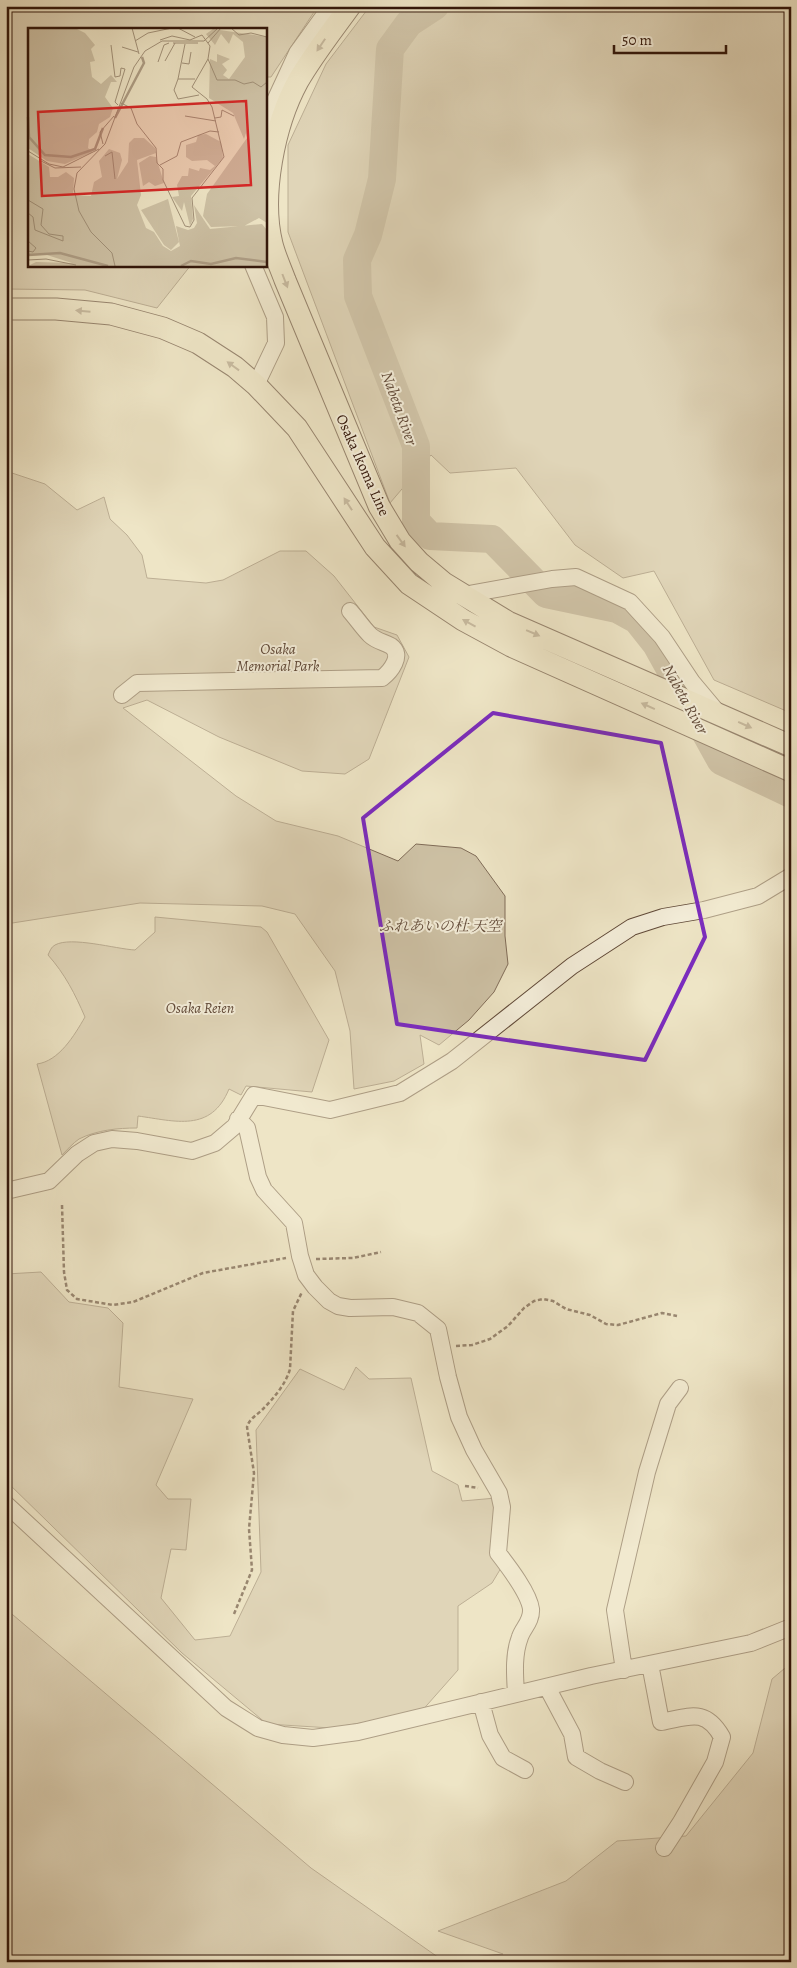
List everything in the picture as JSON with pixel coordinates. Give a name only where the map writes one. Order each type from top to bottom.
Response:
[{"type":"main road","name":"Osaka Ikoma Line","points":[[350,6],[322,43],[297,82],[285,111],[274,149],[269,177],[268,212],[272,244],[285,280],[379,506],[400,541],[419,562],[463,595],[508,622],[791,746]]},
{"type":"main road","name":"Osaka Ikoma Line","points":[[6,309],[56,309],[111,314],[162,328],[198,344],[235,367],[297,428],[375,547],[409,584],[463,620],[511,646],[791,771]]},
{"type":"street","points":[[266,120],[297,53],[331,6]]},
{"type":"street","points":[[253,266],[275,317],[276,343],[256,386]]},
{"type":"street","points":[[463,595],[552,579],[576,577],[630,602],[662,637],[709,709]]},
{"type":"street","points":[[122,696],[137,683],[382,678],[390,672],[395,664],[396,653],[393,647],[371,636],[350,611]]},
{"type":"street","points":[[6,1191],[49,1181],[77,1154],[94,1143],[112,1139],[137,1141],[192,1151],[214,1143],[235,1126],[254,1094],[330,1110],[400,1093],[452,1061],[572,966],[632,927],[663,917],[704,910],[758,896],[791,876]]},
{"type":"street","points":[[238,1119],[247,1128],[258,1177],[264,1190],[294,1223],[300,1256],[306,1275],[329,1301],[338,1306],[350,1308],[393,1306],[418,1312],[438,1330],[459,1417],[474,1450],[499,1493],[502,1507],[498,1553],[518,1580],[531,1609],[528,1624],[520,1636],[515,1662],[516,1694]]},
{"type":"street","points":[[624,1670],[615,1610],[647,1472],[668,1404],[680,1388]]},
{"type":"street","points":[[6,1504],[226,1708],[258,1728],[283,1735],[313,1738],[358,1732],[516,1694],[751,1643],[791,1627]]},
{"type":"street","points":[[650,1664],[661,1722],[693,1715],[704,1717],[715,1725],[722,1737],[715,1762],[664,1848]]},
{"type":"street","points":[[547,1687],[572,1734],[576,1757],[600,1771],[625,1782]]},
{"type":"street","points":[[481,1702],[490,1736],[503,1758],[525,1770]]},
{"type":"path","points":[[62,1204],[64,1272],[67,1290],[77,1299],[112,1305],[133,1302],[203,1273],[300,1256],[311,1260],[353,1258],[381,1252]]},
{"type":"path","points":[[234,1614],[252,1570],[249,1529],[254,1473],[247,1427],[249,1421],[264,1408],[287,1378],[290,1369],[293,1311],[304,1289],[313,1284]]},
{"type":"path","points":[[442,1345],[472,1345],[490,1339],[508,1326],[524,1308],[534,1301],[543,1299],[553,1301],[566,1309],[590,1315],[606,1324],[618,1325],[662,1313],[677,1316]]},
{"type":"highlighted area","points":[[493,713],[661,743],[705,937],[645,1060],[397,1024],[363,818]]},
{"type":"green space","points":[[6,6],[318,6],[271,77],[266,77],[266,28],[28,28],[28,266],[190,266],[157,308],[85,290],[6,289]]},
{"type":"green space","points":[[370,6],[791,6],[791,713],[714,680],[654,571],[623,578],[575,545],[516,468],[450,473],[431,455],[390,503],[288,232],[288,145],[326,64]]},
{"type":"green space","points":[[6,471],[45,484],[77,510],[104,497],[110,519],[127,535],[142,555],[147,578],[206,583],[223,580],[280,551],[306,551],[334,576],[374,627],[397,635],[409,657],[369,759],[345,774],[302,771],[219,737],[147,700],[123,708],[236,796],[276,821],[338,836],[398,861],[416,844],[461,848],[476,856],[505,896],[505,936],[508,964],[494,992],[469,1020],[439,1045],[420,1035],[424,1064],[394,1081],[354,1089],[350,1031],[335,971],[295,914],[262,906],[140,903],[6,924]]},
{"type":"green space","name":"Osaka Reien","points":[[155,917],[261,927],[267,932],[329,1040],[312,1092],[246,1086],[241,1095],[229,1089],[221,1103],[202,1118],[191,1121],[178,1121],[138,1116],[137,1128],[122,1128],[93,1133],[79,1139],[62,1155],[37,1064],[45,1062],[59,1053],[71,1039],[85,1017],[60,969],[48,955],[55,945],[72,942],[135,950],[155,932]]},
{"type":"green space","points":[[41,1272],[69,1302],[108,1308],[123,1323],[119,1387],[193,1399],[156,1485],[168,1499],[191,1499],[186,1550],[171,1549],[161,1598],[195,1640],[230,1636],[261,1572],[256,1430],[300,1369],[344,1390],[356,1367],[369,1379],[411,1378],[432,1471],[458,1485],[462,1501],[496,1498],[501,1568],[492,1583],[458,1606],[458,1670],[420,1713],[331,1728],[267,1724],[182,1653],[6,1481],[6,1274]]},
{"type":"green space","points":[[6,1609],[311,1868],[442,1960],[503,1954],[438,1931],[566,1881],[617,1841],[686,1836],[753,1753],[772,1679],[791,1663],[791,1962],[6,1962]]},
{"type":"waterway","name":"Nabeta River","points":[[435,6],[409,23],[390,49],[382,179],[368,235],[357,260],[358,296],[416,446],[416,521],[430,536],[492,539],[546,594],[617,609],[637,620],[656,644],[721,761],[791,794]]},
{"type":"park label","name":"Osaka Memorial Park","points":[[278,658]]},
{"type":"park label","name":"ふれあいの杜 天空","points":[[440,926]]}]
